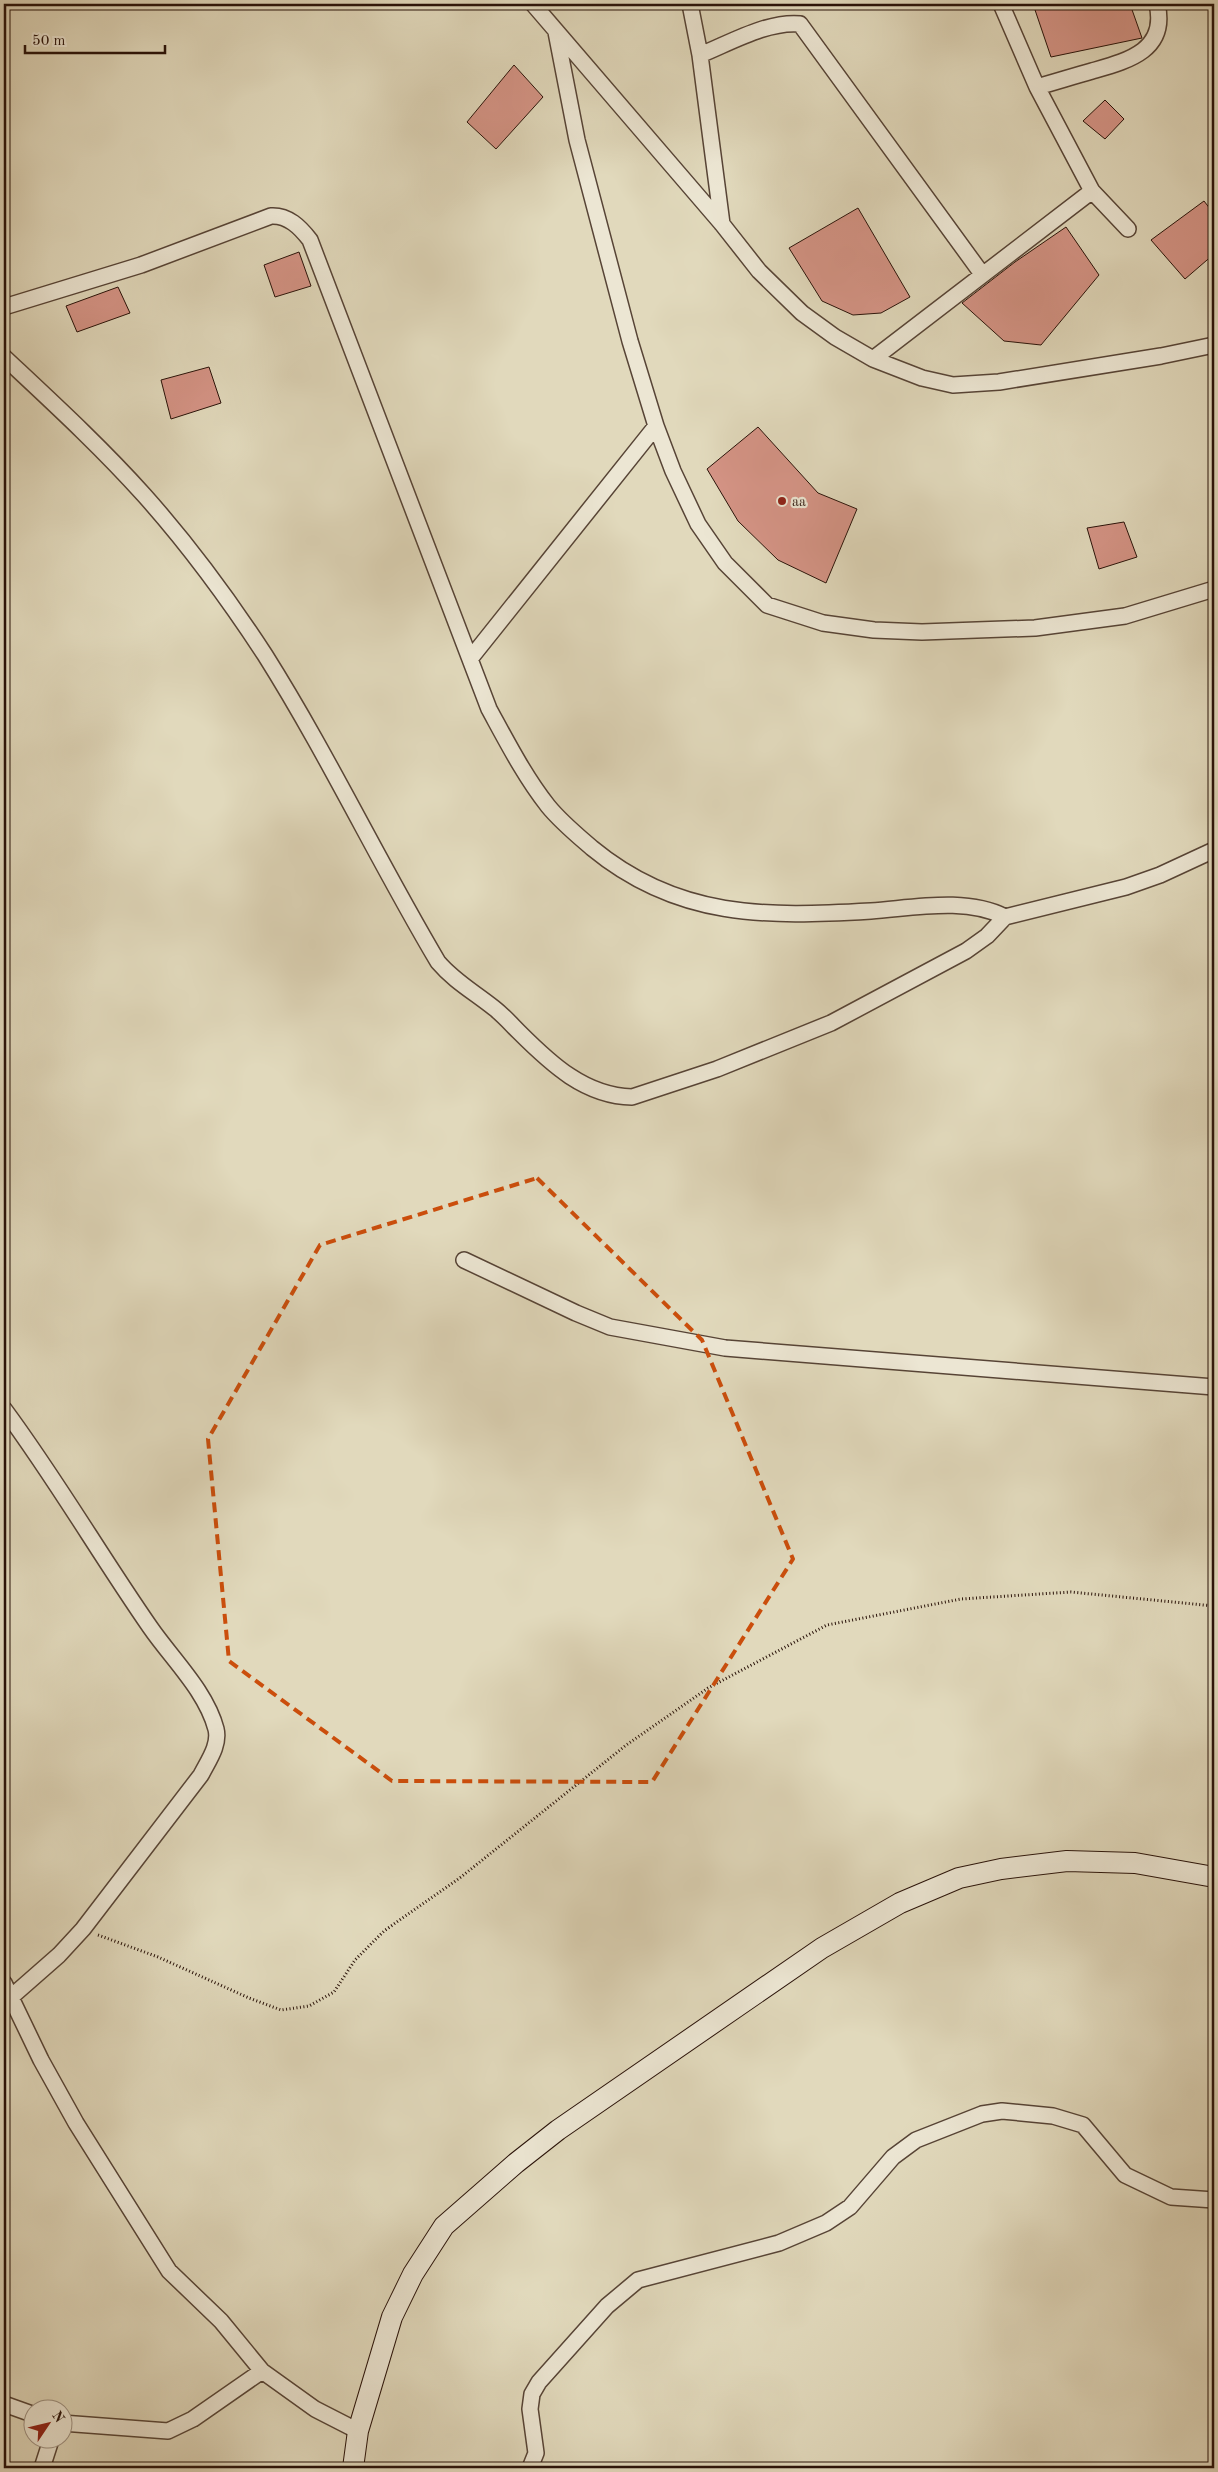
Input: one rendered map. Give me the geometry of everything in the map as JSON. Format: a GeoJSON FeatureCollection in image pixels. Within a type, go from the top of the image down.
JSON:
{"type":"FeatureCollection","features":[{"type":"Feature","properties":{"kind":"main road"},"geometry":{"type":"LineString","coordinates":[[354,2468],[358,2431],[392,2317],[413,2274],[444,2226],[516,2163],[558,2130],[822,1948],[900,1903],[959,1878],[1001,1869],[1067,1861],[1135,1863],[1214,1877]]}},
{"type":"Feature","properties":{"kind":"street"},"geometry":{"type":"LineString","coordinates":[[534,4],[722,224],[759,271],[802,313],[835,337],[873,359],[922,378],[953,385],[999,382],[1161,356],[1214,345]]}},
{"type":"Feature","properties":{"kind":"street"},"geometry":{"type":"LineString","coordinates":[[690,4],[700,54],[722,224]]}},
{"type":"Feature","properties":{"kind":"street"},"geometry":{"type":"LineString","coordinates":[[1001,4],[1037,87],[1092,191],[1128,229]]}},
{"type":"Feature","properties":{"kind":"street"},"geometry":{"type":"LineString","coordinates":[[1037,87],[1134,58],[1157,31],[1159,23],[1157,4]]}},
{"type":"Feature","properties":{"kind":"street"},"geometry":{"type":"LineString","coordinates":[[700,54],[770,28],[787,23],[800,24],[982,274]]}},
{"type":"Feature","properties":{"kind":"street"},"geometry":{"type":"LineString","coordinates":[[556,32],[577,140],[623,313],[656,426],[673,471],[698,524],[725,563],[767,605],[790,614],[823,622],[874,630],[922,632],[1035,628],[1125,616],[1214,589]]}},
{"type":"Feature","properties":{"kind":"street"},"geometry":{"type":"LineString","coordinates":[[873,359],[1092,191]]}},
{"type":"Feature","properties":{"kind":"street"},"geometry":{"type":"LineString","coordinates":[[4,307],[141,265],[271,216],[278,215],[293,222],[310,240],[489,710],[548,807],[567,826],[607,860],[639,880],[676,897],[718,909],[812,914],[957,906],[984,907],[1006,917]]}},
{"type":"Feature","properties":{"kind":"street"},"geometry":{"type":"LineString","coordinates":[[4,357],[48,397],[145,496],[208,575],[264,654],[316,740],[438,962],[451,977],[495,1008],[544,1057],[568,1076],[593,1089],[614,1096],[632,1097],[717,1069],[831,1024],[891,989],[966,951],[987,936],[1006,917],[1126,887],[1160,875],[1214,850]]}},
{"type":"Feature","properties":{"kind":"street"},"geometry":{"type":"LineString","coordinates":[[470,660],[656,426]]}},
{"type":"Feature","properties":{"kind":"street"},"geometry":{"type":"LineString","coordinates":[[464,1260],[568,1310],[610,1327],[725,1348],[1214,1387]]}},
{"type":"Feature","properties":{"kind":"street"},"geometry":{"type":"LineString","coordinates":[[4,1409],[150,1628],[192,1684],[210,1714],[217,1736],[212,1755],[201,1775],[83,1930],[59,1955],[10,1998]]}},
{"type":"Feature","properties":{"kind":"street"},"geometry":{"type":"LineString","coordinates":[[4,1983],[41,2060],[76,2123],[166,2267],[221,2321],[262,2371],[315,2409],[358,2431]]}},
{"type":"Feature","properties":{"kind":"street"},"geometry":{"type":"LineString","coordinates":[[530,2468],[536,2453],[530,2409],[532,2394],[539,2382],[607,2306],[626,2288],[638,2280],[779,2243],[826,2223],[850,2207],[892,2157],[916,2140],[982,2114],[1002,2111],[1054,2116],[1083,2125],[1125,2174],[1170,2197],[1214,2200]]}},
{"type":"Feature","properties":{"kind":"street"},"geometry":{"type":"LineString","coordinates":[[72,2424],[168,2431],[193,2419],[262,2371]]}},
{"type":"Feature","properties":{"kind":"street"},"geometry":{"type":"LineString","coordinates":[[4,2404],[22,2410]]}},
{"type":"Feature","properties":{"kind":"street"},"geometry":{"type":"LineString","coordinates":[[42,2468],[48,2450]]}},
{"type":"Feature","properties":{"kind":"path"},"geometry":{"type":"LineString","coordinates":[[83,1930],[158,1957],[249,1998],[281,2010],[309,2006],[334,1992],[355,1960],[384,1931],[461,1877],[640,1734],[708,1688],[827,1625],[961,1599],[1071,1592],[1214,1606]]}},
{"type":"Feature","properties":{"kind":"highlighted area"},"geometry":{"type":"Polygon","coordinates":[[[537,1178],[702,1340],[793,1559],[652,1782],[392,1781],[229,1661],[208,1439],[320,1245],[537,1178]]]}},
{"type":"Feature","properties":{"kind":"building"},"geometry":{"type":"Polygon","coordinates":[[[1033,4],[1130,4],[1142,38],[1051,57],[1033,4]]]}},
{"type":"Feature","properties":{"kind":"building"},"geometry":{"type":"Polygon","coordinates":[[[514,65],[543,97],[496,149],[467,122],[514,65]]]}},
{"type":"Feature","properties":{"kind":"building"},"geometry":{"type":"Polygon","coordinates":[[[1105,100],[1124,119],[1105,139],[1083,121],[1105,100]]]}},
{"type":"Feature","properties":{"kind":"building"},"geometry":{"type":"Polygon","coordinates":[[[1204,201],[1214,214],[1214,254],[1185,279],[1151,240],[1204,201]]]}},
{"type":"Feature","properties":{"kind":"building"},"geometry":{"type":"Polygon","coordinates":[[[858,208],[910,297],[881,313],[853,315],[822,301],[789,248],[858,208]]]}},
{"type":"Feature","properties":{"kind":"building"},"geometry":{"type":"Polygon","coordinates":[[[1066,227],[1099,275],[1041,345],[1004,341],[962,303],[1015,262],[1066,227]]]}},
{"type":"Feature","properties":{"kind":"building"},"geometry":{"type":"Polygon","coordinates":[[[299,252],[311,286],[275,297],[264,265],[299,252]]]}},
{"type":"Feature","properties":{"kind":"building"},"geometry":{"type":"Polygon","coordinates":[[[118,287],[130,313],[77,332],[66,306],[118,287]]]}},
{"type":"Feature","properties":{"kind":"building"},"geometry":{"type":"Polygon","coordinates":[[[209,367],[221,403],[171,419],[161,380],[209,367]]]}},
{"type":"Feature","properties":{"kind":"building","name":"aa"},"geometry":{"type":"Polygon","coordinates":[[[758,427],[818,493],[857,509],[826,583],[778,560],[738,521],[707,469],[758,427]]]}},
{"type":"Feature","properties":{"kind":"building"},"geometry":{"type":"Polygon","coordinates":[[[1124,522],[1137,557],[1099,569],[1087,528],[1124,522]]]}},
{"type":"Feature","properties":{"kind":"place","name":"aa"},"geometry":{"type":"Point","coordinates":[782,501]}}]}
